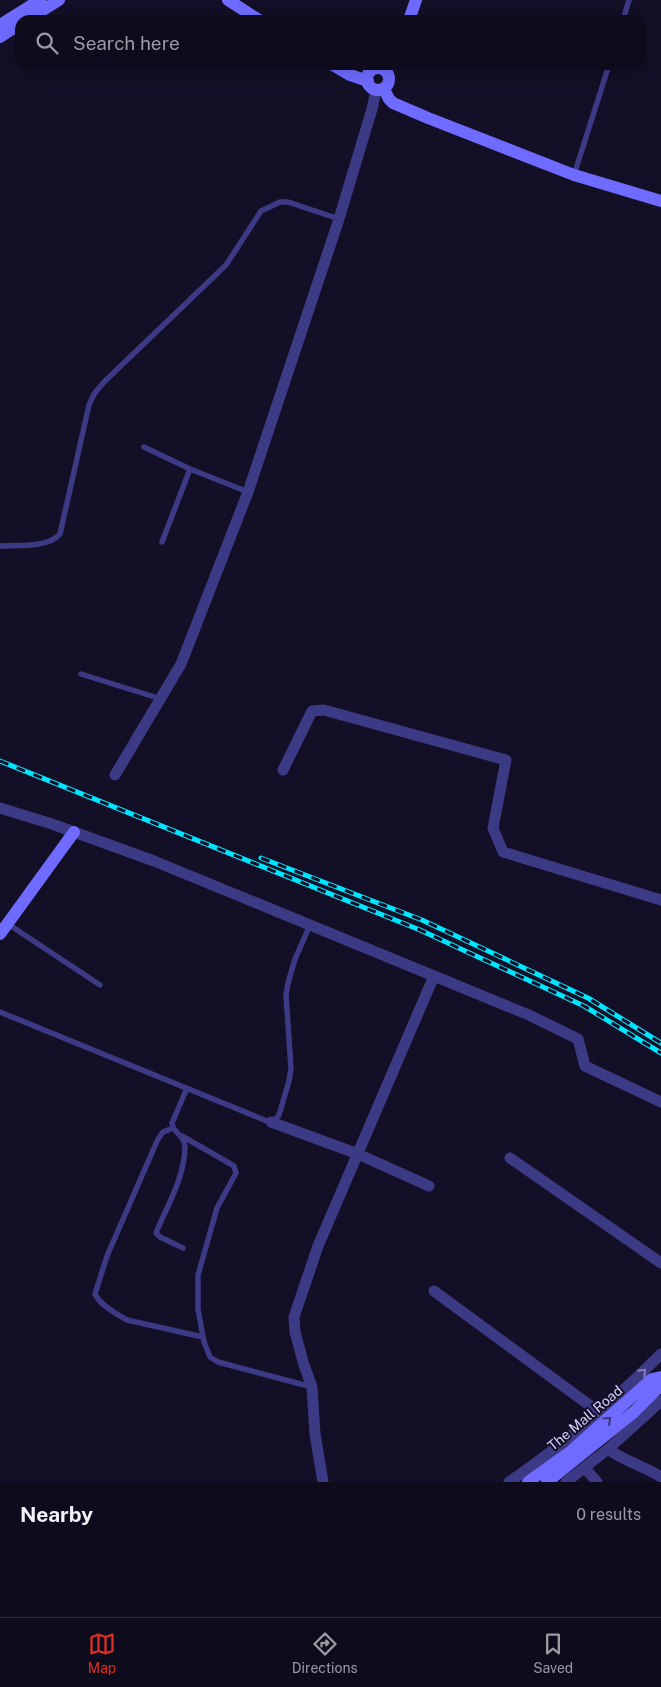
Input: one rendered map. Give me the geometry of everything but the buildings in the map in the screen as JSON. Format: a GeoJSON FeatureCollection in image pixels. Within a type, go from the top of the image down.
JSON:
{"type":"FeatureCollection","features":[{"type":"Feature","properties":{"kind":"street"},"geometry":{"type":"LineString","coordinates":[[19,15],[39,4],[59,0]]}},
{"type":"Feature","properties":{"kind":"street"},"geometry":{"type":"LineString","coordinates":[[228,0],[251,15]]}},
{"type":"Feature","properties":{"kind":"street"},"geometry":{"type":"LineString","coordinates":[[411,15],[416,0]]}},
{"type":"Feature","properties":{"kind":"street"},"geometry":{"type":"LineString","coordinates":[[30,15],[39,4]]}},
{"type":"Feature","properties":{"kind":"street"},"geometry":{"type":"LineString","coordinates":[[0,25],[15,17]]}},
{"type":"Feature","properties":{"kind":"street"},"geometry":{"type":"LineString","coordinates":[[0,37],[15,27]]}},
{"type":"Feature","properties":{"kind":"street"},"geometry":{"type":"LineString","coordinates":[[342,70],[376,86],[404,108],[574,175],[661,201]]}},
{"type":"Feature","properties":{"kind":"street"},"geometry":{"type":"LineString","coordinates":[[115,775],[181,664],[248,492],[339,219],[372,109],[376,86],[370,72],[378,70]]}},
{"type":"Feature","properties":{"kind":"street"},"geometry":{"type":"LineString","coordinates":[[376,86],[389,82],[386,70]]}},
{"type":"Feature","properties":{"kind":"street"},"geometry":{"type":"LineString","coordinates":[[283,770],[312,711],[324,710],[506,760],[493,828],[503,852],[661,900]]}},
{"type":"Feature","properties":{"kind":"street"},"geometry":{"type":"LineString","coordinates":[[0,808],[154,861],[529,1015],[578,1039],[585,1066],[661,1102]]}},
{"type":"Feature","properties":{"kind":"street"},"geometry":{"type":"LineString","coordinates":[[4,929],[74,832]]}},
{"type":"Feature","properties":{"kind":"street"},"geometry":{"type":"LineString","coordinates":[[323,1482],[315,1434],[312,1387],[294,1332],[294,1317],[318,1246],[434,976]]}},
{"type":"Feature","properties":{"kind":"street"},"geometry":{"type":"LineString","coordinates":[[271,1122],[358,1154],[430,1186]]}},
{"type":"Feature","properties":{"kind":"street"},"geometry":{"type":"LineString","coordinates":[[510,1158],[661,1263]]}},
{"type":"Feature","properties":{"kind":"street"},"geometry":{"type":"LineString","coordinates":[[434,1291],[600,1412]]}},
{"type":"Feature","properties":{"kind":"street"},"geometry":{"type":"LineString","coordinates":[[509,1482],[530,1468],[600,1412],[661,1354]]}},
{"type":"Feature","properties":{"kind":"street","name":"The Mall Road"},"geometry":{"type":"LineString","coordinates":[[528,1482],[571,1451],[652,1379],[661,1377]]}},
{"type":"Feature","properties":{"kind":"street","name":"The Mall Road"},"geometry":{"type":"LineString","coordinates":[[547,1482],[634,1412],[661,1383]]}},
{"type":"Feature","properties":{"kind":"street"},"geometry":{"type":"LineString","coordinates":[[566,1482],[608,1449],[661,1401]]}},
{"type":"Feature","properties":{"kind":"street"},"geometry":{"type":"LineString","coordinates":[[608,1449],[621,1458],[661,1477]]}},
{"type":"Feature","properties":{"kind":"street"},"geometry":{"type":"LineString","coordinates":[[585,1468],[596,1482]]}},
{"type":"Feature","properties":{"kind":"lane"},"geometry":{"type":"LineString","coordinates":[[624,15],[629,0]]}},
{"type":"Feature","properties":{"kind":"lane"},"geometry":{"type":"LineString","coordinates":[[574,175],[607,70]]}},
{"type":"Feature","properties":{"kind":"lane"},"geometry":{"type":"LineString","coordinates":[[0,546],[48,543],[60,534],[87,413],[94,394],[104,382],[226,265],[262,211],[280,202],[288,202],[339,219]]}},
{"type":"Feature","properties":{"kind":"lane"},"geometry":{"type":"LineString","coordinates":[[144,447],[190,469],[248,492]]}},
{"type":"Feature","properties":{"kind":"lane"},"geometry":{"type":"LineString","coordinates":[[162,542],[190,469]]}},
{"type":"Feature","properties":{"kind":"lane"},"geometry":{"type":"LineString","coordinates":[[81,674],[161,699]]}},
{"type":"Feature","properties":{"kind":"lane"},"geometry":{"type":"LineString","coordinates":[[0,1012],[271,1122],[280,1115],[291,1068],[286,995],[288,983],[295,959],[310,925]]}},
{"type":"Feature","properties":{"kind":"lane"},"geometry":{"type":"LineString","coordinates":[[4,929],[100,985]]}},
{"type":"Feature","properties":{"kind":"lane"},"geometry":{"type":"LineString","coordinates":[[187,1088],[173,1121],[173,1128],[182,1136],[234,1166],[236,1173],[217,1208],[198,1275],[198,1308],[207,1352],[213,1360],[312,1387]]}},
{"type":"Feature","properties":{"kind":"lane"},"geometry":{"type":"LineString","coordinates":[[173,1128],[163,1132],[158,1139],[107,1256],[95,1294],[97,1299],[127,1320],[203,1337]]}},
{"type":"Feature","properties":{"kind":"lane"},"geometry":{"type":"LineString","coordinates":[[182,1136],[185,1147],[176,1189],[156,1233],[158,1236],[183,1248]]}},
{"type":"Feature","properties":{"kind":"railway"},"geometry":{"type":"LineString","coordinates":[[0,761],[420,930],[584,1006],[661,1053]]}},
{"type":"Feature","properties":{"kind":"railway"},"geometry":{"type":"LineString","coordinates":[[261,858],[422,920],[588,998],[661,1043]]}}]}
